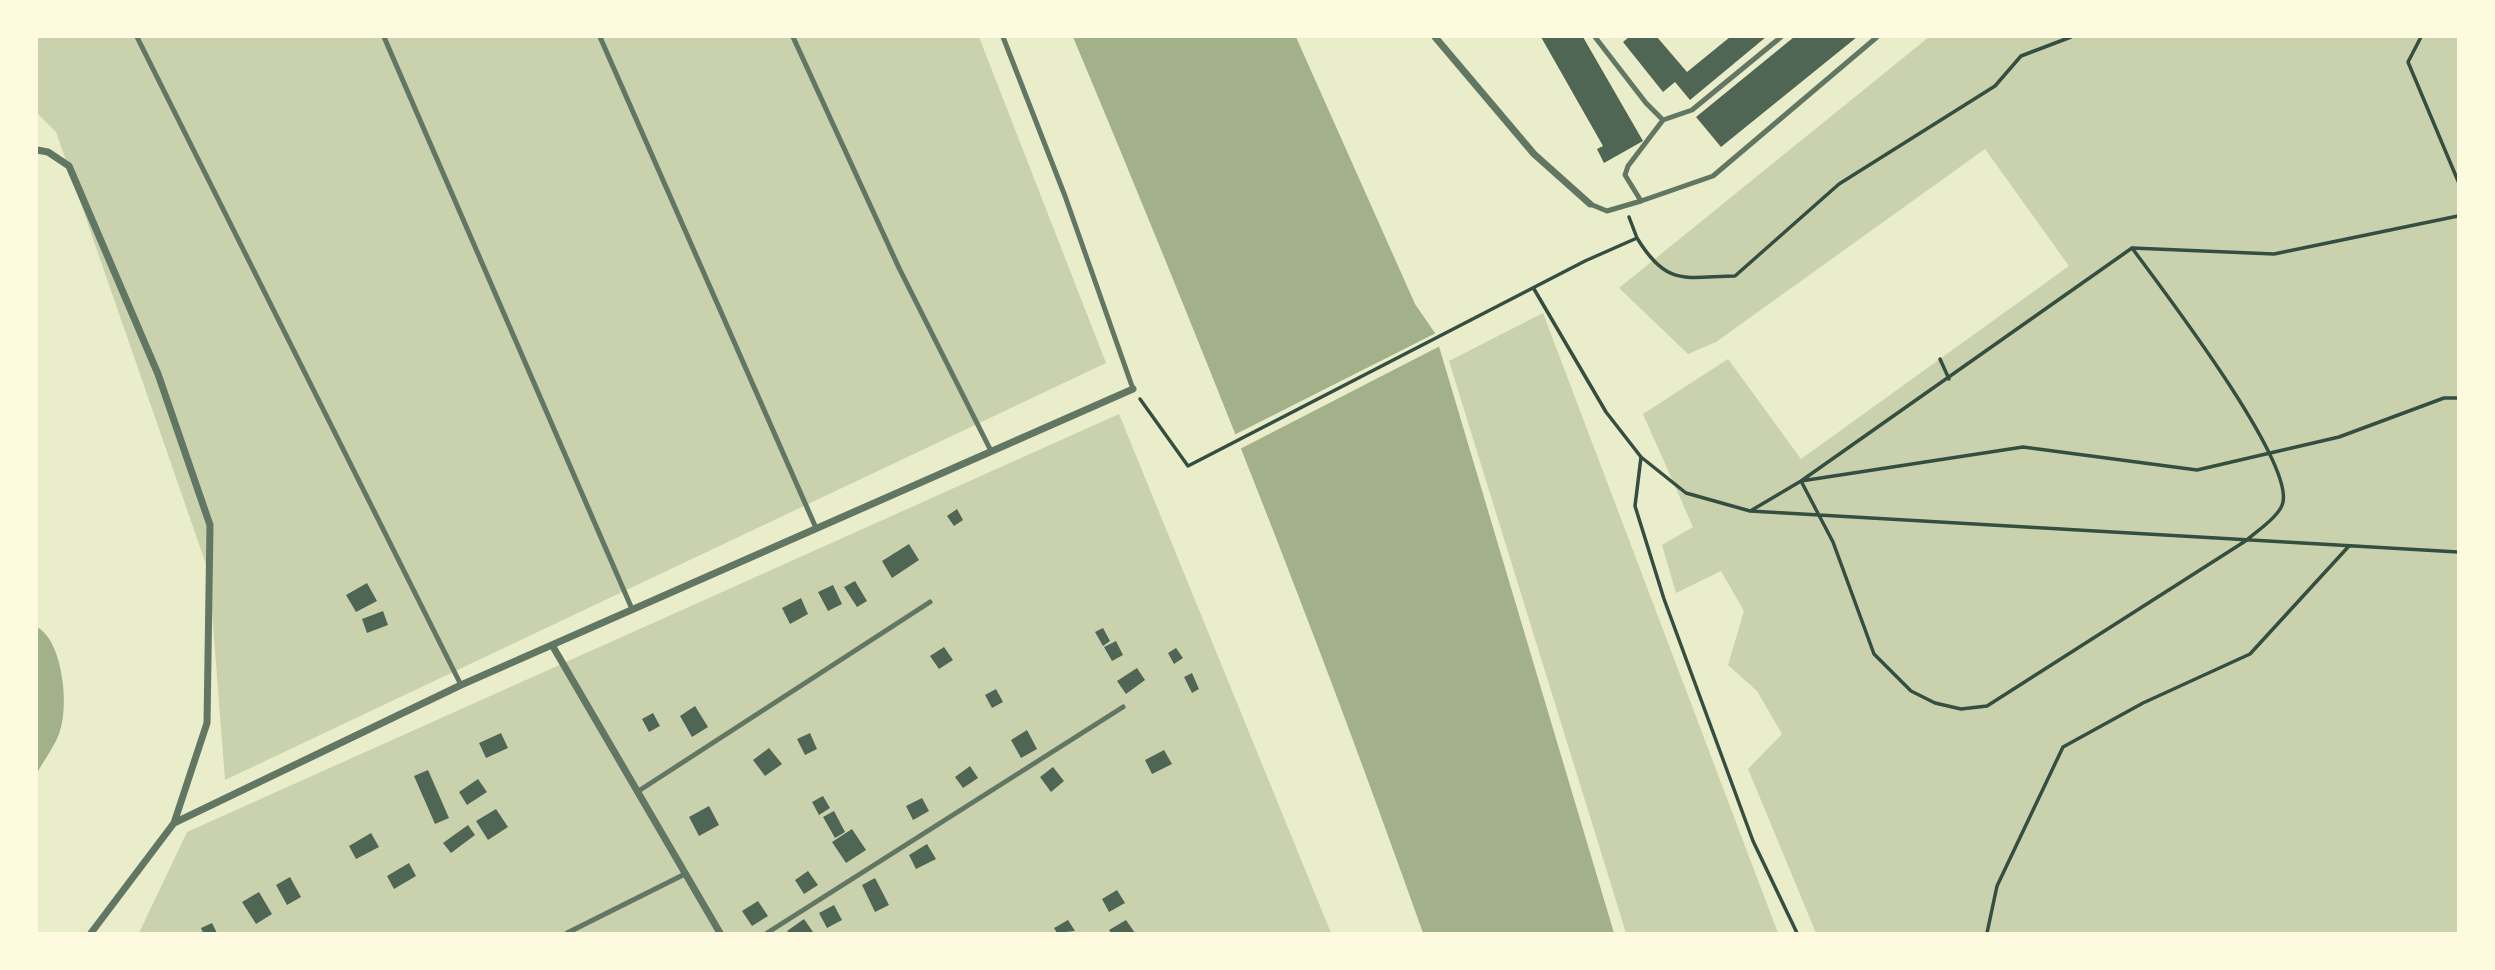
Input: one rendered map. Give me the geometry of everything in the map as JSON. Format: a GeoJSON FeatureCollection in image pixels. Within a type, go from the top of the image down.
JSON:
{"type":"FeatureCollection","features":[{"type":"Feature","properties":{"kind":"street"},"geometry":{"type":"LineString","coordinates":[[1435,37],[1534,154],[1590,204]]}},
{"type":"Feature","properties":{"kind":"street"},"geometry":{"type":"LineString","coordinates":[[37,150],[48,152],[69,166],[158,374],[210,525],[206,723],[174,823],[91,933]]}},
{"type":"Feature","properties":{"kind":"street"},"geometry":{"type":"LineString","coordinates":[[174,823],[461,685],[1133,389]]}},
{"type":"Feature","properties":{"kind":"street"},"geometry":{"type":"LineString","coordinates":[[552,645],[720,933]]}},
{"type":"Feature","properties":{"kind":"lane"},"geometry":{"type":"LineString","coordinates":[[137,37],[461,685]]}},
{"type":"Feature","properties":{"kind":"lane"},"geometry":{"type":"LineString","coordinates":[[384,37],[632,609]]}},
{"type":"Feature","properties":{"kind":"lane"},"geometry":{"type":"LineString","coordinates":[[600,37],[816,528]]}},
{"type":"Feature","properties":{"kind":"lane"},"geometry":{"type":"LineString","coordinates":[[793,37],[899,268],[991,451]]}},
{"type":"Feature","properties":{"kind":"lane"},"geometry":{"type":"LineString","coordinates":[[1003,37],[1065,196],[1133,389]]}},
{"type":"Feature","properties":{"kind":"lane"},"geometry":{"type":"LineString","coordinates":[[1595,37],[1646,103],[1663,120]]}},
{"type":"Feature","properties":{"kind":"lane"},"geometry":{"type":"LineString","coordinates":[[1641,201],[1625,175],[1628,166],[1663,120],[1692,110],[1781,37]]}},
{"type":"Feature","properties":{"kind":"lane"},"geometry":{"type":"LineString","coordinates":[[1590,204],[1607,211],[1713,176],[1877,37]]}},
{"type":"Feature","properties":{"kind":"lane"},"geometry":{"type":"LineString","coordinates":[[637,792],[930,602]]}},
{"type":"Feature","properties":{"kind":"lane"},"geometry":{"type":"LineString","coordinates":[[767,933],[1123,707]]}},
{"type":"Feature","properties":{"kind":"lane"},"geometry":{"type":"LineString","coordinates":[[567,933],[685,874]]}},
{"type":"Feature","properties":{"kind":"path"},"geometry":{"type":"LineString","coordinates":[[1625,206],[1637,238],[1648,257],[1673,277],[1735,276],[1839,184],[1995,86],[2021,56],[2071,37]]}},
{"type":"Feature","properties":{"kind":"path"},"geometry":{"type":"LineString","coordinates":[[2421,37],[2408,62],[2458,181]]}},
{"type":"Feature","properties":{"kind":"path"},"geometry":{"type":"LineString","coordinates":[[1750,511],[1801,481],[1949,380],[2132,248],[2274,254],[2458,216]]}},
{"type":"Feature","properties":{"kind":"path"},"geometry":{"type":"LineString","coordinates":[[1133,389],[1188,466],[1637,238]]}},
{"type":"Feature","properties":{"kind":"path"},"geometry":{"type":"LineString","coordinates":[[1801,481],[1833,542],[1874,654],[1911,691],[1935,703],[1961,709],[1987,706],[2247,540],[2283,506],[2284,494],[2267,453],[2226,376],[2132,248]]}},
{"type":"Feature","properties":{"kind":"path"},"geometry":{"type":"LineString","coordinates":[[1534,289],[1606,412],[1641,457],[1686,494],[1750,511],[2458,552]]}},
{"type":"Feature","properties":{"kind":"path"},"geometry":{"type":"LineString","coordinates":[[1940,359],[1949,380]]}},
{"type":"Feature","properties":{"kind":"path"},"geometry":{"type":"LineString","coordinates":[[1801,481],[2023,447],[2197,470],[2339,437],[2444,398],[2458,398]]}},
{"type":"Feature","properties":{"kind":"path"},"geometry":{"type":"LineString","coordinates":[[1641,457],[1635,506],[1664,599],[1753,841],[1797,933]]}},
{"type":"Feature","properties":{"kind":"path"},"geometry":{"type":"LineString","coordinates":[[1987,933],[1997,886],[2063,747],[2143,703],[2250,654],[2350,546]]}},
{"type":"Feature","properties":{"kind":"shaded area"},"geometry":{"type":"Polygon","coordinates":[[[37,37],[979,37],[1106,363],[225,780],[209,573],[56,132],[37,113],[37,37]]]}},
{"type":"Feature","properties":{"kind":"shaded area"},"geometry":{"type":"Polygon","coordinates":[[[1073,37],[1296,37],[1415,304],[1435,333],[1614,933],[1423,933],[1341,707],[1254,482],[1073,37]]]}},
{"type":"Feature","properties":{"kind":"shaded area"},"geometry":{"type":"Polygon","coordinates":[[[1929,37],[2458,37],[2458,933],[1816,933],[1748,769],[1782,734],[1757,691],[1728,665],[1744,611],[1721,571],[1676,593],[1662,545],[1693,527],[1643,414],[1728,359],[1801,459],[2069,266],[1985,149],[1716,342],[1688,354],[1619,288],[1929,37]]]}},
{"type":"Feature","properties":{"kind":"shaded area"},"geometry":{"type":"Polygon","coordinates":[[[1543,313],[1778,933],[1626,933],[1449,361],[1543,313]]]}},
{"type":"Feature","properties":{"kind":"shaded area"},"geometry":{"type":"Polygon","coordinates":[[[1119,414],[1331,933],[139,933],[187,832],[1119,414]]]}},
{"type":"Feature","properties":{"kind":"shaded area"},"geometry":{"type":"Polygon","coordinates":[[[37,627],[53,646],[58,660],[64,708],[59,734],[37,773],[37,627]]]}},
{"type":"Feature","properties":{"kind":"pier"},"geometry":{"type":"Polygon","coordinates":[[[1438,332],[1442,345],[1238,450],[1232,436],[1438,332]]]}},
{"type":"Feature","properties":{"kind":"building"},"geometry":{"type":"Polygon","coordinates":[[[1541,37],[1583,37],[1643,141],[1604,163],[1597,149],[1603,146],[1541,37]]]}},
{"type":"Feature","properties":{"kind":"building"},"geometry":{"type":"Polygon","coordinates":[[[1629,37],[1657,37],[1687,72],[1730,37],[1766,37],[1690,100],[1675,82],[1663,92],[1623,42],[1629,37]]]}},
{"type":"Feature","properties":{"kind":"building"},"geometry":{"type":"Polygon","coordinates":[[[1794,37],[1857,37],[1721,147],[1696,117],[1794,37]]]}},
{"type":"Feature","properties":{"kind":"building"},"geometry":{"type":"Polygon","coordinates":[[[957,509],[963,520],[954,526],[947,516],[957,509]]]}},
{"type":"Feature","properties":{"kind":"building"},"geometry":{"type":"Polygon","coordinates":[[[909,544],[919,560],[892,578],[882,561],[909,544]]]}},
{"type":"Feature","properties":{"kind":"building"},"geometry":{"type":"Polygon","coordinates":[[[855,581],[867,601],[857,607],[844,587],[855,581]]]}},
{"type":"Feature","properties":{"kind":"building"},"geometry":{"type":"Polygon","coordinates":[[[367,583],[377,601],[356,612],[346,595],[367,583]]]}},
{"type":"Feature","properties":{"kind":"building"},"geometry":{"type":"Polygon","coordinates":[[[833,585],[842,604],[828,611],[818,592],[833,585]]]}},
{"type":"Feature","properties":{"kind":"building"},"geometry":{"type":"Polygon","coordinates":[[[801,598],[808,614],[790,624],[782,608],[801,598]]]}},
{"type":"Feature","properties":{"kind":"building"},"geometry":{"type":"Polygon","coordinates":[[[383,611],[388,625],[367,633],[362,619],[383,611]]]}},
{"type":"Feature","properties":{"kind":"building"},"geometry":{"type":"Polygon","coordinates":[[[1103,628],[1110,641],[1103,646],[1095,632],[1103,628]]]}},
{"type":"Feature","properties":{"kind":"building"},"geometry":{"type":"Polygon","coordinates":[[[1116,641],[1123,655],[1112,661],[1104,647],[1116,641]]]}},
{"type":"Feature","properties":{"kind":"building"},"geometry":{"type":"Polygon","coordinates":[[[944,647],[953,660],[939,669],[930,656],[944,647]]]}},
{"type":"Feature","properties":{"kind":"building"},"geometry":{"type":"Polygon","coordinates":[[[1176,648],[1183,658],[1174,664],[1168,653],[1176,648]]]}},
{"type":"Feature","properties":{"kind":"building"},"geometry":{"type":"Polygon","coordinates":[[[1137,668],[1145,680],[1126,694],[1117,681],[1137,668]]]}},
{"type":"Feature","properties":{"kind":"building"},"geometry":{"type":"Polygon","coordinates":[[[1192,673],[1199,689],[1192,693],[1184,677],[1192,673]]]}},
{"type":"Feature","properties":{"kind":"building"},"geometry":{"type":"Polygon","coordinates":[[[996,689],[1003,702],[992,708],[985,695],[996,689]]]}},
{"type":"Feature","properties":{"kind":"building"},"geometry":{"type":"Polygon","coordinates":[[[695,706],[708,727],[692,737],[680,716],[695,706]]]}},
{"type":"Feature","properties":{"kind":"building"},"geometry":{"type":"Polygon","coordinates":[[[653,713],[660,726],[649,732],[642,719],[653,713]]]}},
{"type":"Feature","properties":{"kind":"building"},"geometry":{"type":"Polygon","coordinates":[[[1027,730],[1037,749],[1021,758],[1011,740],[1027,730]]]}},
{"type":"Feature","properties":{"kind":"building"},"geometry":{"type":"Polygon","coordinates":[[[501,733],[508,748],[486,758],[479,743],[501,733]]]}},
{"type":"Feature","properties":{"kind":"building"},"geometry":{"type":"Polygon","coordinates":[[[810,733],[817,749],[805,755],[797,739],[810,733]]]}},
{"type":"Feature","properties":{"kind":"building"},"geometry":{"type":"Polygon","coordinates":[[[769,748],[782,764],[765,776],[753,760],[769,748]]]}},
{"type":"Feature","properties":{"kind":"building"},"geometry":{"type":"Polygon","coordinates":[[[1164,750],[1172,764],[1152,774],[1145,760],[1164,750]]]}},
{"type":"Feature","properties":{"kind":"building"},"geometry":{"type":"Polygon","coordinates":[[[970,766],[978,778],[963,788],[955,777],[970,766]]]}},
{"type":"Feature","properties":{"kind":"building"},"geometry":{"type":"Polygon","coordinates":[[[1053,767],[1064,781],[1051,792],[1040,777],[1053,767]]]}},
{"type":"Feature","properties":{"kind":"building"},"geometry":{"type":"Polygon","coordinates":[[[428,770],[449,818],[435,824],[414,776],[428,770]]]}},
{"type":"Feature","properties":{"kind":"building"},"geometry":{"type":"Polygon","coordinates":[[[478,779],[487,792],[467,805],[459,792],[478,779]]]}},
{"type":"Feature","properties":{"kind":"building"},"geometry":{"type":"Polygon","coordinates":[[[823,796],[830,808],[819,815],[812,802],[823,796]]]}},
{"type":"Feature","properties":{"kind":"building"},"geometry":{"type":"Polygon","coordinates":[[[922,798],[929,811],[913,820],[906,806],[922,798]]]}},
{"type":"Feature","properties":{"kind":"building"},"geometry":{"type":"Polygon","coordinates":[[[709,806],[719,825],[699,836],[689,817],[709,806]]]}},
{"type":"Feature","properties":{"kind":"building"},"geometry":{"type":"Polygon","coordinates":[[[496,809],[508,827],[488,840],[476,821],[496,809]]]}},
{"type":"Feature","properties":{"kind":"building"},"geometry":{"type":"Polygon","coordinates":[[[834,811],[845,832],[835,838],[823,817],[834,811]]]}},
{"type":"Feature","properties":{"kind":"building"},"geometry":{"type":"Polygon","coordinates":[[[468,825],[475,835],[451,853],[443,843],[468,825]]]}},
{"type":"Feature","properties":{"kind":"building"},"geometry":{"type":"Polygon","coordinates":[[[852,829],[866,850],[846,863],[832,842],[852,829]]]}},
{"type":"Feature","properties":{"kind":"building"},"geometry":{"type":"Polygon","coordinates":[[[371,833],[379,847],[356,859],[349,846],[371,833]]]}},
{"type":"Feature","properties":{"kind":"building"},"geometry":{"type":"Polygon","coordinates":[[[927,844],[936,859],[916,869],[909,855],[927,844]]]}},
{"type":"Feature","properties":{"kind":"building"},"geometry":{"type":"Polygon","coordinates":[[[409,863],[416,876],[394,889],[387,876],[409,863]]]}},
{"type":"Feature","properties":{"kind":"building"},"geometry":{"type":"Polygon","coordinates":[[[808,871],[818,885],[804,894],[795,880],[808,871]]]}},
{"type":"Feature","properties":{"kind":"building"},"geometry":{"type":"Polygon","coordinates":[[[290,877],[301,897],[287,905],[276,885],[290,877]]]}},
{"type":"Feature","properties":{"kind":"building"},"geometry":{"type":"Polygon","coordinates":[[[875,878],[889,905],[875,912],[862,885],[875,878]]]}},
{"type":"Feature","properties":{"kind":"building"},"geometry":{"type":"Polygon","coordinates":[[[1117,890],[1125,903],[1109,912],[1102,899],[1117,890]]]}},
{"type":"Feature","properties":{"kind":"building"},"geometry":{"type":"Polygon","coordinates":[[[259,892],[272,914],[256,924],[242,902],[259,892]]]}},
{"type":"Feature","properties":{"kind":"building"},"geometry":{"type":"Polygon","coordinates":[[[758,901],[768,916],[752,926],[742,911],[758,901]]]}},
{"type":"Feature","properties":{"kind":"building"},"geometry":{"type":"Polygon","coordinates":[[[834,905],[842,920],[827,928],[819,913],[834,905]]]}},
{"type":"Feature","properties":{"kind":"building"},"geometry":{"type":"Polygon","coordinates":[[[804,919],[813,932],[787,931],[804,919]]]}},
{"type":"Feature","properties":{"kind":"building"},"geometry":{"type":"Polygon","coordinates":[[[1068,920],[1075,931],[1057,933],[1054,928],[1068,920]]]}},
{"type":"Feature","properties":{"kind":"building"},"geometry":{"type":"Polygon","coordinates":[[[1126,920],[1135,933],[1111,933],[1109,930],[1126,920]]]}},
{"type":"Feature","properties":{"kind":"building"},"geometry":{"type":"Polygon","coordinates":[[[212,923],[217,933],[203,933],[201,928],[212,923]]]}}]}
